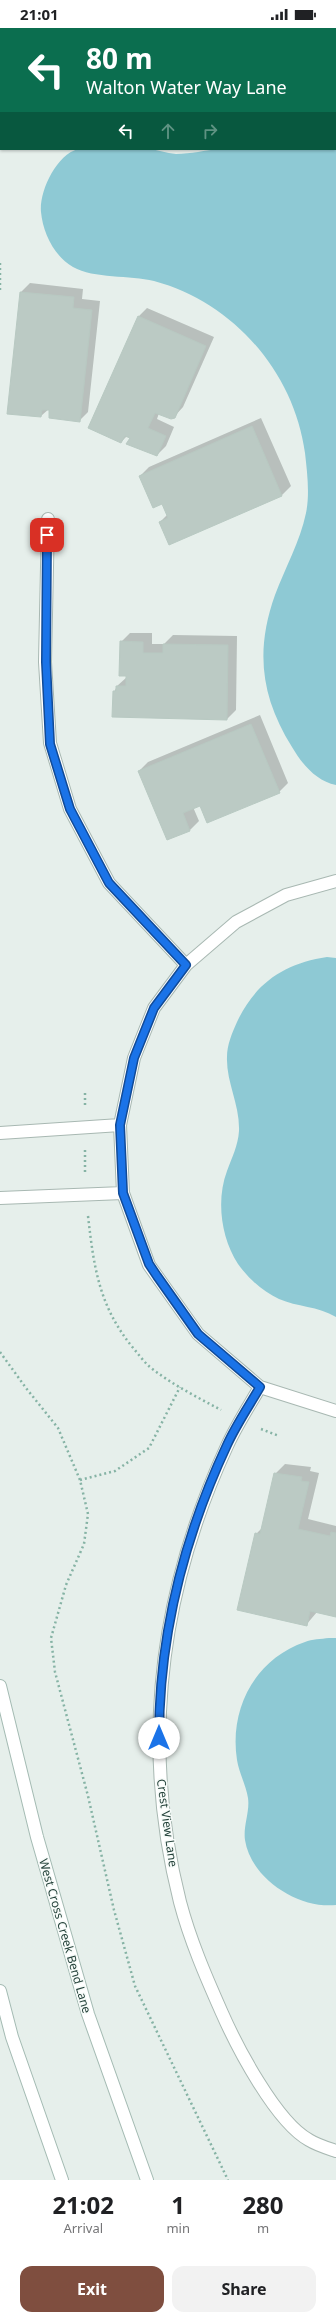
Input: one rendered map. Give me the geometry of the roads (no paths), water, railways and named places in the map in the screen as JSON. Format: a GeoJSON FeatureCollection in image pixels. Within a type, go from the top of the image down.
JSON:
{"type":"FeatureCollection","features":[{"type":"Feature","properties":{"kind":"street"},"geometry":{"type":"LineString","coordinates":[[48,519],[46,662],[50,744],[70,809],[109,883],[186,965]]}},
{"type":"Feature","properties":{"kind":"street"},"geometry":{"type":"LineString","coordinates":[[336,881],[286,895],[236,922],[186,965],[154,1008],[139,1043],[134,1058],[120,1125],[123,1193],[149,1264],[198,1334],[260,1387],[336,1410]]}},
{"type":"Feature","properties":{"kind":"street"},"geometry":{"type":"LineString","coordinates":[[0,1133],[120,1125]]}},
{"type":"Feature","properties":{"kind":"street"},"geometry":{"type":"LineString","coordinates":[[0,1198],[123,1193]]}},
{"type":"Feature","properties":{"kind":"street","name":"Crest View Lane"},"geometry":{"type":"LineString","coordinates":[[260,1387],[227,1444],[200,1512],[180,1572],[165,1644],[159,1696],[159,1766],[167,1838],[180,1903],[204,1972],[232,2036],[278,2112],[307,2139],[336,2151]]}},
{"type":"Feature","properties":{"kind":"street","name":"West Cross Creek Bend Lane"},"geometry":{"type":"LineString","coordinates":[[0,1686],[37,1836],[88,2014],[147,2180]]}},
{"type":"Feature","properties":{"kind":"street"},"geometry":{"type":"LineString","coordinates":[[0,1991],[12,2037],[62,2180]]}},
{"type":"Feature","properties":{"kind":"water"},"geometry":{"type":"Polygon","coordinates":[[[76,150],[156,150],[176,154],[214,150],[336,150],[336,785],[316,776],[310,771],[296,753],[273,710],[264,673],[263,655],[269,616],[275,595],[300,534],[306,513],[308,498],[305,453],[299,423],[288,395],[273,369],[255,344],[234,323],[209,305],[183,291],[154,281],[102,275],[82,271],[73,267],[60,257],[55,250],[47,236],[42,220],[41,204],[50,175],[63,159],[76,150]]]}},
{"type":"Feature","properties":{"kind":"water"},"geometry":{"type":"Polygon","coordinates":[[[327,957],[336,958],[336,1317],[329,1313],[279,1299],[267,1293],[251,1279],[238,1264],[232,1254],[224,1231],[221,1206],[224,1182],[236,1147],[239,1131],[239,1121],[227,1066],[228,1048],[233,1030],[244,1008],[253,996],[273,977],[298,964],[327,957]]]}},
{"type":"Feature","properties":{"kind":"water"},"geometry":{"type":"Polygon","coordinates":[[[336,1638],[336,1905],[322,1905],[307,1902],[279,1889],[267,1879],[249,1854],[245,1840],[248,1798],[238,1765],[236,1741],[237,1722],[242,1705],[249,1688],[259,1673],[272,1660],[287,1650],[308,1641],[336,1638]]]}}]}
